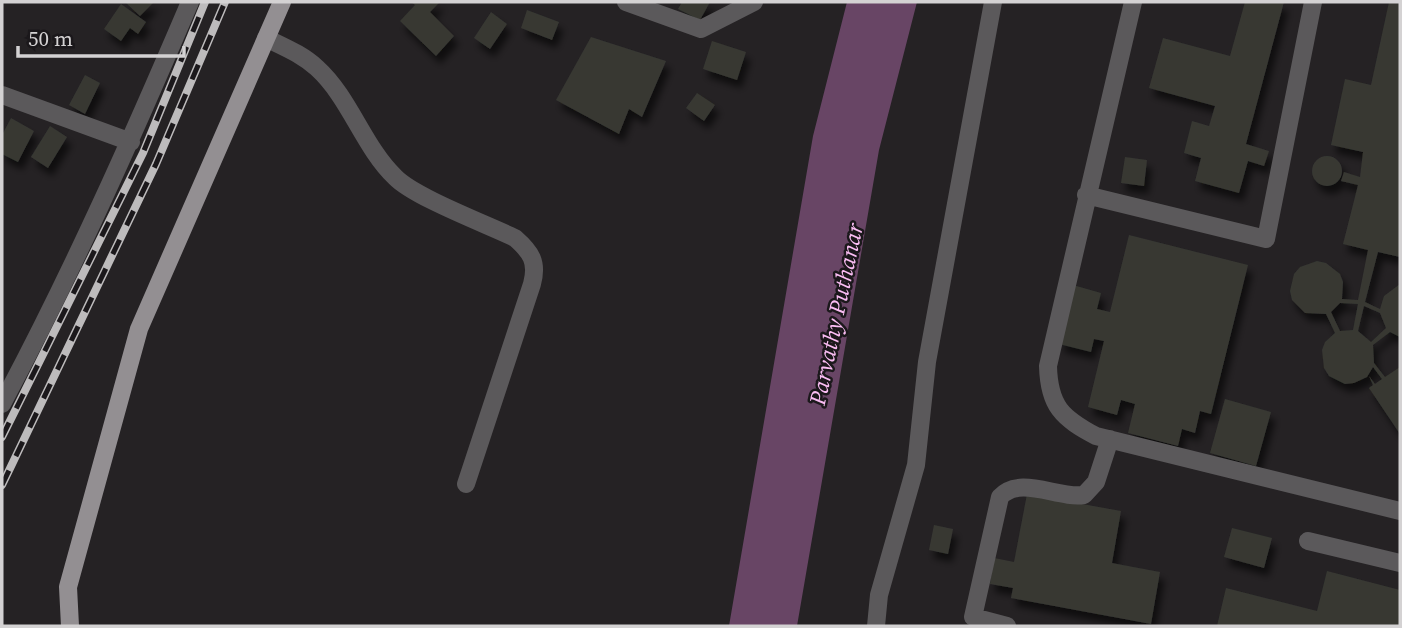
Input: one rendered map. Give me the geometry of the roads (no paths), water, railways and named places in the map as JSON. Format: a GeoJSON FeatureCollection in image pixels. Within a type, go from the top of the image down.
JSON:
{"type":"FeatureCollection","features":[{"type":"Feature","properties":{"kind":"main road"},"geometry":{"type":"LineString","coordinates":[[70,626],[68,587],[139,329],[282,2]]}},
{"type":"Feature","properties":{"kind":"street"},"geometry":{"type":"LineString","coordinates":[[2,404],[47,320],[131,142],[190,2]]}},
{"type":"Feature","properties":{"kind":"street"},"geometry":{"type":"LineString","coordinates":[[626,2],[701,29],[754,2]]}},
{"type":"Feature","properties":{"kind":"street"},"geometry":{"type":"LineString","coordinates":[[876,626],[879,595],[916,465],[927,362],[993,2]]}},
{"type":"Feature","properties":{"kind":"street"},"geometry":{"type":"LineString","coordinates":[[1133,2],[1048,366],[1049,388],[1058,409],[1074,424],[1110,439],[1400,511]]}},
{"type":"Feature","properties":{"kind":"street"},"geometry":{"type":"LineString","coordinates":[[1086,195],[1266,239],[1313,2]]}},
{"type":"Feature","properties":{"kind":"street"},"geometry":{"type":"LineString","coordinates":[[266,38],[300,55],[317,68],[383,164],[403,185],[515,238],[530,251],[535,261],[532,284],[466,484]]}},
{"type":"Feature","properties":{"kind":"street"},"geometry":{"type":"LineString","coordinates":[[2,95],[131,142]]}},
{"type":"Feature","properties":{"kind":"street"},"geometry":{"type":"LineString","coordinates":[[1007,626],[974,617],[1000,497],[1005,491],[1020,487],[1084,495],[1096,482],[1110,439]]}},
{"type":"Feature","properties":{"kind":"street"},"geometry":{"type":"LineString","coordinates":[[1308,541],[1400,563]]}},
{"type":"Feature","properties":{"kind":"water","name":"Parvathy Puthanar"},"geometry":{"type":"Polygon","coordinates":[[[847,2],[917,2],[879,150],[797,626],[729,626],[813,136],[847,2]]]}},
{"type":"Feature","properties":{"kind":"railway"},"geometry":{"type":"LineString","coordinates":[[2,437],[143,153],[205,2]]}},
{"type":"Feature","properties":{"kind":"railway"},"geometry":{"type":"LineString","coordinates":[[2,485],[156,164],[225,2]]}}]}
